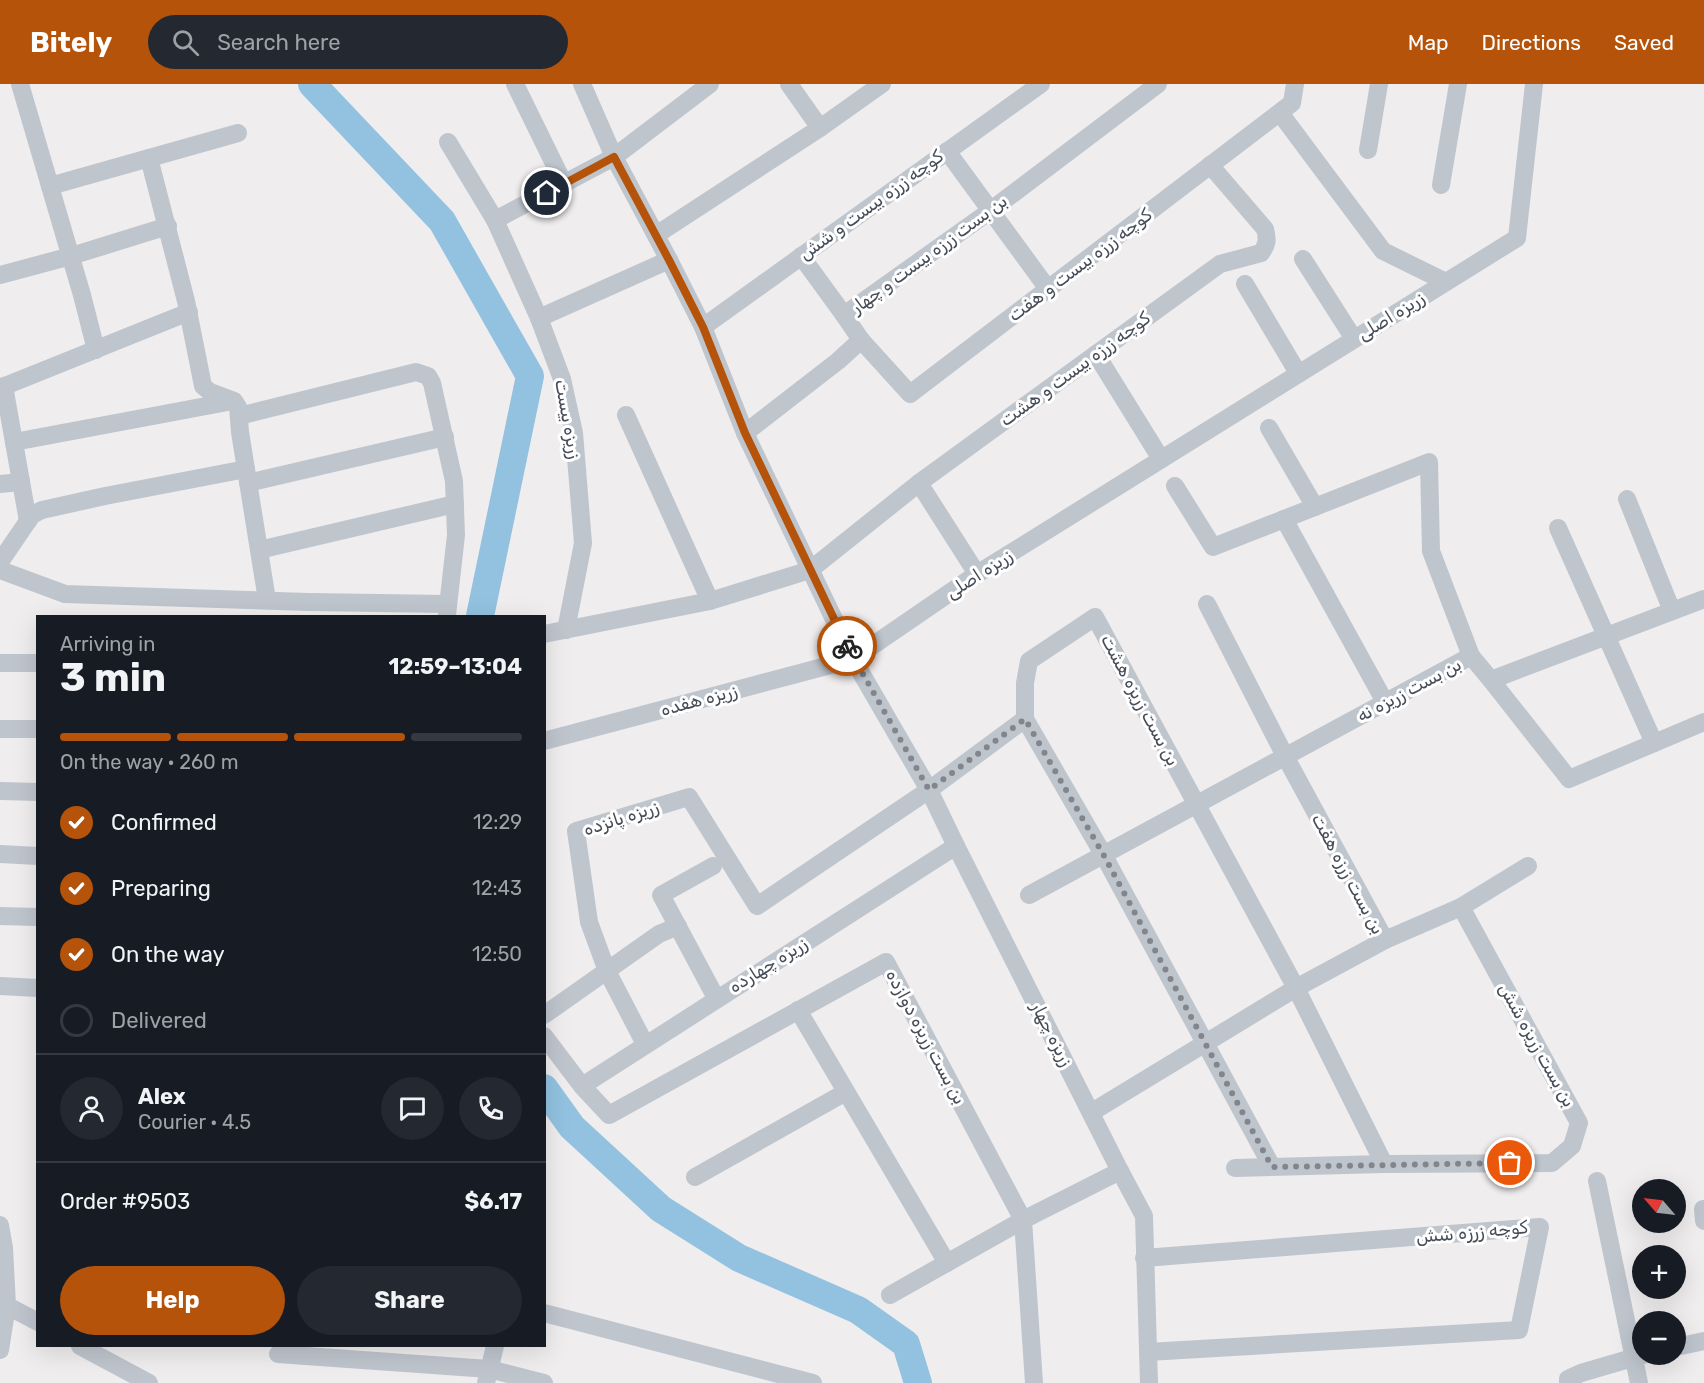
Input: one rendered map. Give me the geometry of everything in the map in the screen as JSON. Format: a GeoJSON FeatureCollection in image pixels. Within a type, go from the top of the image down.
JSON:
{"type":"FeatureCollection","features":[{"type":"Feature","properties":{"kind":"street"},"geometry":{"type":"LineString","coordinates":[[20,84],[96,350]]}},
{"type":"Feature","properties":{"kind":"street"},"geometry":{"type":"LineString","coordinates":[[514,84],[564,184]]}},
{"type":"Feature","properties":{"kind":"street"},"geometry":{"type":"LineString","coordinates":[[582,84],[614,157],[703,327],[745,433],[853,659]]}},
{"type":"Feature","properties":{"kind":"street"},"geometry":{"type":"LineString","coordinates":[[495,220],[614,157],[710,84]]}},
{"type":"Feature","properties":{"kind":"street"},"geometry":{"type":"LineString","coordinates":[[789,84],[820,128]]}},
{"type":"Feature","properties":{"kind":"street"},"geometry":{"type":"LineString","coordinates":[[656,235],[820,128],[882,84]]}},
{"type":"Feature","properties":{"kind":"street","name":"کوچه زرزه بیست و شش"},"geometry":{"type":"LineString","coordinates":[[703,327],[1041,84]]}},
{"type":"Feature","properties":{"kind":"street","name":"بن بست زرزه بیست و چهار"},"geometry":{"type":"LineString","coordinates":[[745,433],[861,340],[844,315],[990,211],[1158,84]]}},
{"type":"Feature","properties":{"kind":"street","name":"کوچه زرزه بیست و هفت"},"geometry":{"type":"LineString","coordinates":[[861,340],[910,394],[1292,103],[1295,84]]}},
{"type":"Feature","properties":{"kind":"street"},"geometry":{"type":"LineString","coordinates":[[1368,150],[1379,84]]}},
{"type":"Feature","properties":{"kind":"street"},"geometry":{"type":"LineString","coordinates":[[1441,184],[1458,84]]}},
{"type":"Feature","properties":{"kind":"street","name":"زریزه اصلی"},"geometry":{"type":"LineString","coordinates":[[853,659],[977,574],[1516,238],[1534,84]]}},
{"type":"Feature","properties":{"kind":"street"},"geometry":{"type":"LineString","coordinates":[[1280,112],[1383,251],[1446,282]]}},
{"type":"Feature","properties":{"kind":"street"},"geometry":{"type":"LineString","coordinates":[[50,186],[237,133]]}},
{"type":"Feature","properties":{"kind":"street","name":"زریزه بیست"},"geometry":{"type":"LineString","coordinates":[[448,142],[495,220],[539,318],[562,379],[574,433],[583,543],[566,630]]}},
{"type":"Feature","properties":{"kind":"street"},"geometry":{"type":"LineString","coordinates":[[947,151],[1048,289]]}},
{"type":"Feature","properties":{"kind":"street"},"geometry":{"type":"LineString","coordinates":[[149,158],[189,312],[203,386],[210,393],[237,409]]}},
{"type":"Feature","properties":{"kind":"street","name":"کوچه زرزه بیست و هشت"},"geometry":{"type":"LineString","coordinates":[[810,570],[919,483],[1220,264],[1261,254],[1268,238],[1265,229],[1210,165]]}},
{"type":"Feature","properties":{"kind":"street"},"geometry":{"type":"LineString","coordinates":[[0,275],[168,226]]}},
{"type":"Feature","properties":{"kind":"street"},"geometry":{"type":"LineString","coordinates":[[801,256],[844,315]]}},
{"type":"Feature","properties":{"kind":"street"},"geometry":{"type":"LineString","coordinates":[[1303,259],[1354,339]]}},
{"type":"Feature","properties":{"kind":"street"},"geometry":{"type":"LineString","coordinates":[[539,318],[669,260]]}},
{"type":"Feature","properties":{"kind":"street"},"geometry":{"type":"LineString","coordinates":[[1245,284],[1298,373]]}},
{"type":"Feature","properties":{"kind":"street"},"geometry":{"type":"LineString","coordinates":[[28,521],[2,387],[189,312]]}},
{"type":"Feature","properties":{"kind":"street"},"geometry":{"type":"LineString","coordinates":[[1096,354],[1161,459]]}},
{"type":"Feature","properties":{"kind":"street"},"geometry":{"type":"LineString","coordinates":[[0,570],[64,594],[267,600],[310,609],[447,610],[456,535],[454,481],[432,383],[428,376],[416,372],[237,409],[14,442]]}},
{"type":"Feature","properties":{"kind":"street"},"geometry":{"type":"LineString","coordinates":[[237,409],[267,600]]}},
{"type":"Feature","properties":{"kind":"street"},"geometry":{"type":"LineString","coordinates":[[626,415],[710,601]]}},
{"type":"Feature","properties":{"kind":"street"},"geometry":{"type":"LineString","coordinates":[[1269,428],[1316,507]]}},
{"type":"Feature","properties":{"kind":"street"},"geometry":{"type":"LineString","coordinates":[[0,562],[32,515],[42,510],[105,496],[247,476],[445,437]]}},
{"type":"Feature","properties":{"kind":"street","name":"بن بست زریزه نه"},"geometry":{"type":"LineString","coordinates":[[1029,895],[1471,656],[1431,551],[1429,462],[1213,547],[1175,486]]}},
{"type":"Feature","properties":{"kind":"street"},"geometry":{"type":"LineString","coordinates":[[0,484],[21,482]]}},
{"type":"Feature","properties":{"kind":"street"},"geometry":{"type":"LineString","coordinates":[[919,483],[977,574]]}},
{"type":"Feature","properties":{"kind":"street"},"geometry":{"type":"LineString","coordinates":[[1627,499],[1672,611]]}},
{"type":"Feature","properties":{"kind":"street"},"geometry":{"type":"LineString","coordinates":[[259,550],[455,504]]}},
{"type":"Feature","properties":{"kind":"street"},"geometry":{"type":"LineString","coordinates":[[1284,519],[1385,702]]}},
{"type":"Feature","properties":{"kind":"street"},"geometry":{"type":"LineString","coordinates":[[1558,528],[1654,743]]}},
{"type":"Feature","properties":{"kind":"street"},"geometry":{"type":"LineString","coordinates":[[546,634],[710,601],[810,570]]}},
{"type":"Feature","properties":{"kind":"street"},"geometry":{"type":"LineString","coordinates":[[1491,680],[1704,599]]}},
{"type":"Feature","properties":{"kind":"street","name":"بن بست زرزه هفت"},"geometry":{"type":"LineString","coordinates":[[1092,1112],[1296,988],[1385,940],[1285,756],[1207,604]]}},
{"type":"Feature","properties":{"kind":"street","name":"بن بست زریزه هشت"},"geometry":{"type":"LineString","coordinates":[[1025,719],[1025,683],[1029,661],[1095,617],[1296,988],[1384,1164]]}},
{"type":"Feature","properties":{"kind":"street"},"geometry":{"type":"LineString","coordinates":[[1471,656],[1569,779],[1704,722]]}},
{"type":"Feature","properties":{"kind":"street","name":"زریزه هفده"},"geometry":{"type":"LineString","coordinates":[[546,740],[853,659]]}},
{"type":"Feature","properties":{"kind":"street","name":"زریزه چهار"},"geometry":{"type":"LineString","coordinates":[[853,659],[929,790],[1144,1216],[1149,1383]]}},
{"type":"Feature","properties":{"kind":"street"},"geometry":{"type":"LineString","coordinates":[[0,663],[36,663]]}},
{"type":"Feature","properties":{"kind":"street"},"geometry":{"type":"LineString","coordinates":[[929,790],[1025,719],[1103,854],[1272,1167]]}},
{"type":"Feature","properties":{"kind":"street"},"geometry":{"type":"LineString","coordinates":[[0,729],[36,729]]}},
{"type":"Feature","properties":{"kind":"street","name":"زریزه پانزده"},"geometry":{"type":"LineString","coordinates":[[645,1044],[607,971],[589,922],[576,831],[689,797],[757,906],[929,790]]}},
{"type":"Feature","properties":{"kind":"street"},"geometry":{"type":"LineString","coordinates":[[0,791],[36,792]]}},
{"type":"Feature","properties":{"kind":"street","name":"زریزه چهارده"},"geometry":{"type":"LineString","coordinates":[[582,1086],[956,846]]}},
{"type":"Feature","properties":{"kind":"street"},"geometry":{"type":"LineString","coordinates":[[0,854],[36,856]]}},
{"type":"Feature","properties":{"kind":"street"},"geometry":{"type":"LineString","coordinates":[[713,866],[661,895],[716,998]]}},
{"type":"Feature","properties":{"kind":"street"},"geometry":{"type":"LineString","coordinates":[[1385,940],[1461,907],[1528,866]]}},
{"type":"Feature","properties":{"kind":"street","name":"بن بست زریزه شش"},"geometry":{"type":"LineString","coordinates":[[1384,1164],[1552,1163],[1572,1146],[1580,1123],[1461,907]]}},
{"type":"Feature","properties":{"kind":"street"},"geometry":{"type":"LineString","coordinates":[[0,916],[36,917]]}},
{"type":"Feature","properties":{"kind":"street"},"geometry":{"type":"LineString","coordinates":[[546,1014],[660,934],[678,926]]}},
{"type":"Feature","properties":{"kind":"street","name":"بن بست زریزه دوازده"},"geometry":{"type":"LineString","coordinates":[[546,1039],[582,1086],[609,1115],[886,962],[1023,1221]]}},
{"type":"Feature","properties":{"kind":"street"},"geometry":{"type":"LineString","coordinates":[[0,986],[36,988]]}},
{"type":"Feature","properties":{"kind":"street"},"geometry":{"type":"LineString","coordinates":[[798,1010],[947,1263]]}},
{"type":"Feature","properties":{"kind":"street"},"geometry":{"type":"LineString","coordinates":[[695,1178],[846,1092]]}},
{"type":"Feature","properties":{"kind":"street"},"geometry":{"type":"LineString","coordinates":[[1235,1168],[1384,1164]]}},
{"type":"Feature","properties":{"kind":"street"},"geometry":{"type":"LineString","coordinates":[[890,1295],[1023,1221],[1120,1171]]}},
{"type":"Feature","properties":{"kind":"street"},"geometry":{"type":"LineString","coordinates":[[1597,1181],[1632,1323]]}},
{"type":"Feature","properties":{"kind":"street"},"geometry":{"type":"LineString","coordinates":[[1023,1221],[1034,1383]]}},
{"type":"Feature","properties":{"kind":"street"},"geometry":{"type":"LineString","coordinates":[[0,1225],[4,1248],[0,1350]]}},
{"type":"Feature","properties":{"kind":"street","name":"کوچه زرزه شش"},"geometry":{"type":"LineString","coordinates":[[1144,1258],[1540,1227],[1519,1330],[1148,1352]]}},
{"type":"Feature","properties":{"kind":"street"},"geometry":{"type":"LineString","coordinates":[[3,1304],[36,1321]]}},
{"type":"Feature","properties":{"kind":"street"},"geometry":{"type":"LineString","coordinates":[[546,1314],[813,1383]]}},
{"type":"Feature","properties":{"kind":"street"},"geometry":{"type":"LineString","coordinates":[[1686,1345],[1704,1341]]}},
{"type":"Feature","properties":{"kind":"street"},"geometry":{"type":"LineString","coordinates":[[82,1347],[149,1383]]}},
{"type":"Feature","properties":{"kind":"street"},"geometry":{"type":"LineString","coordinates":[[487,1376],[495,1347]]}},
{"type":"Feature","properties":{"kind":"street"},"geometry":{"type":"LineString","coordinates":[[278,1353],[544,1383]]}},
{"type":"Feature","properties":{"kind":"street"},"geometry":{"type":"LineString","coordinates":[[1568,1383],[1568,1379],[1581,1373],[1632,1358]]}},
{"type":"Feature","properties":{"kind":"street"},"geometry":{"type":"LineString","coordinates":[[1639,1383],[1640,1365]]}},
{"type":"Feature","properties":{"kind":"waterway"},"geometry":{"type":"LineString","coordinates":[[312,84],[442,221],[530,376],[480,615]]}},
{"type":"Feature","properties":{"kind":"waterway"},"geometry":{"type":"LineString","coordinates":[[546,1091],[572,1127],[661,1209],[739,1258],[858,1310],[906,1344],[918,1383]]}},
{"type":"Feature","properties":{"kind":"way so far"},"geometry":{"type":"LineString","coordinates":[[847,646],[929,790],[1025,719],[1103,854],[1272,1167],[1510,1163]]}},
{"type":"Feature","properties":{"kind":"route"},"geometry":{"type":"LineString","coordinates":[[547,193],[614,157],[703,327],[745,433],[847,646]]}}]}
